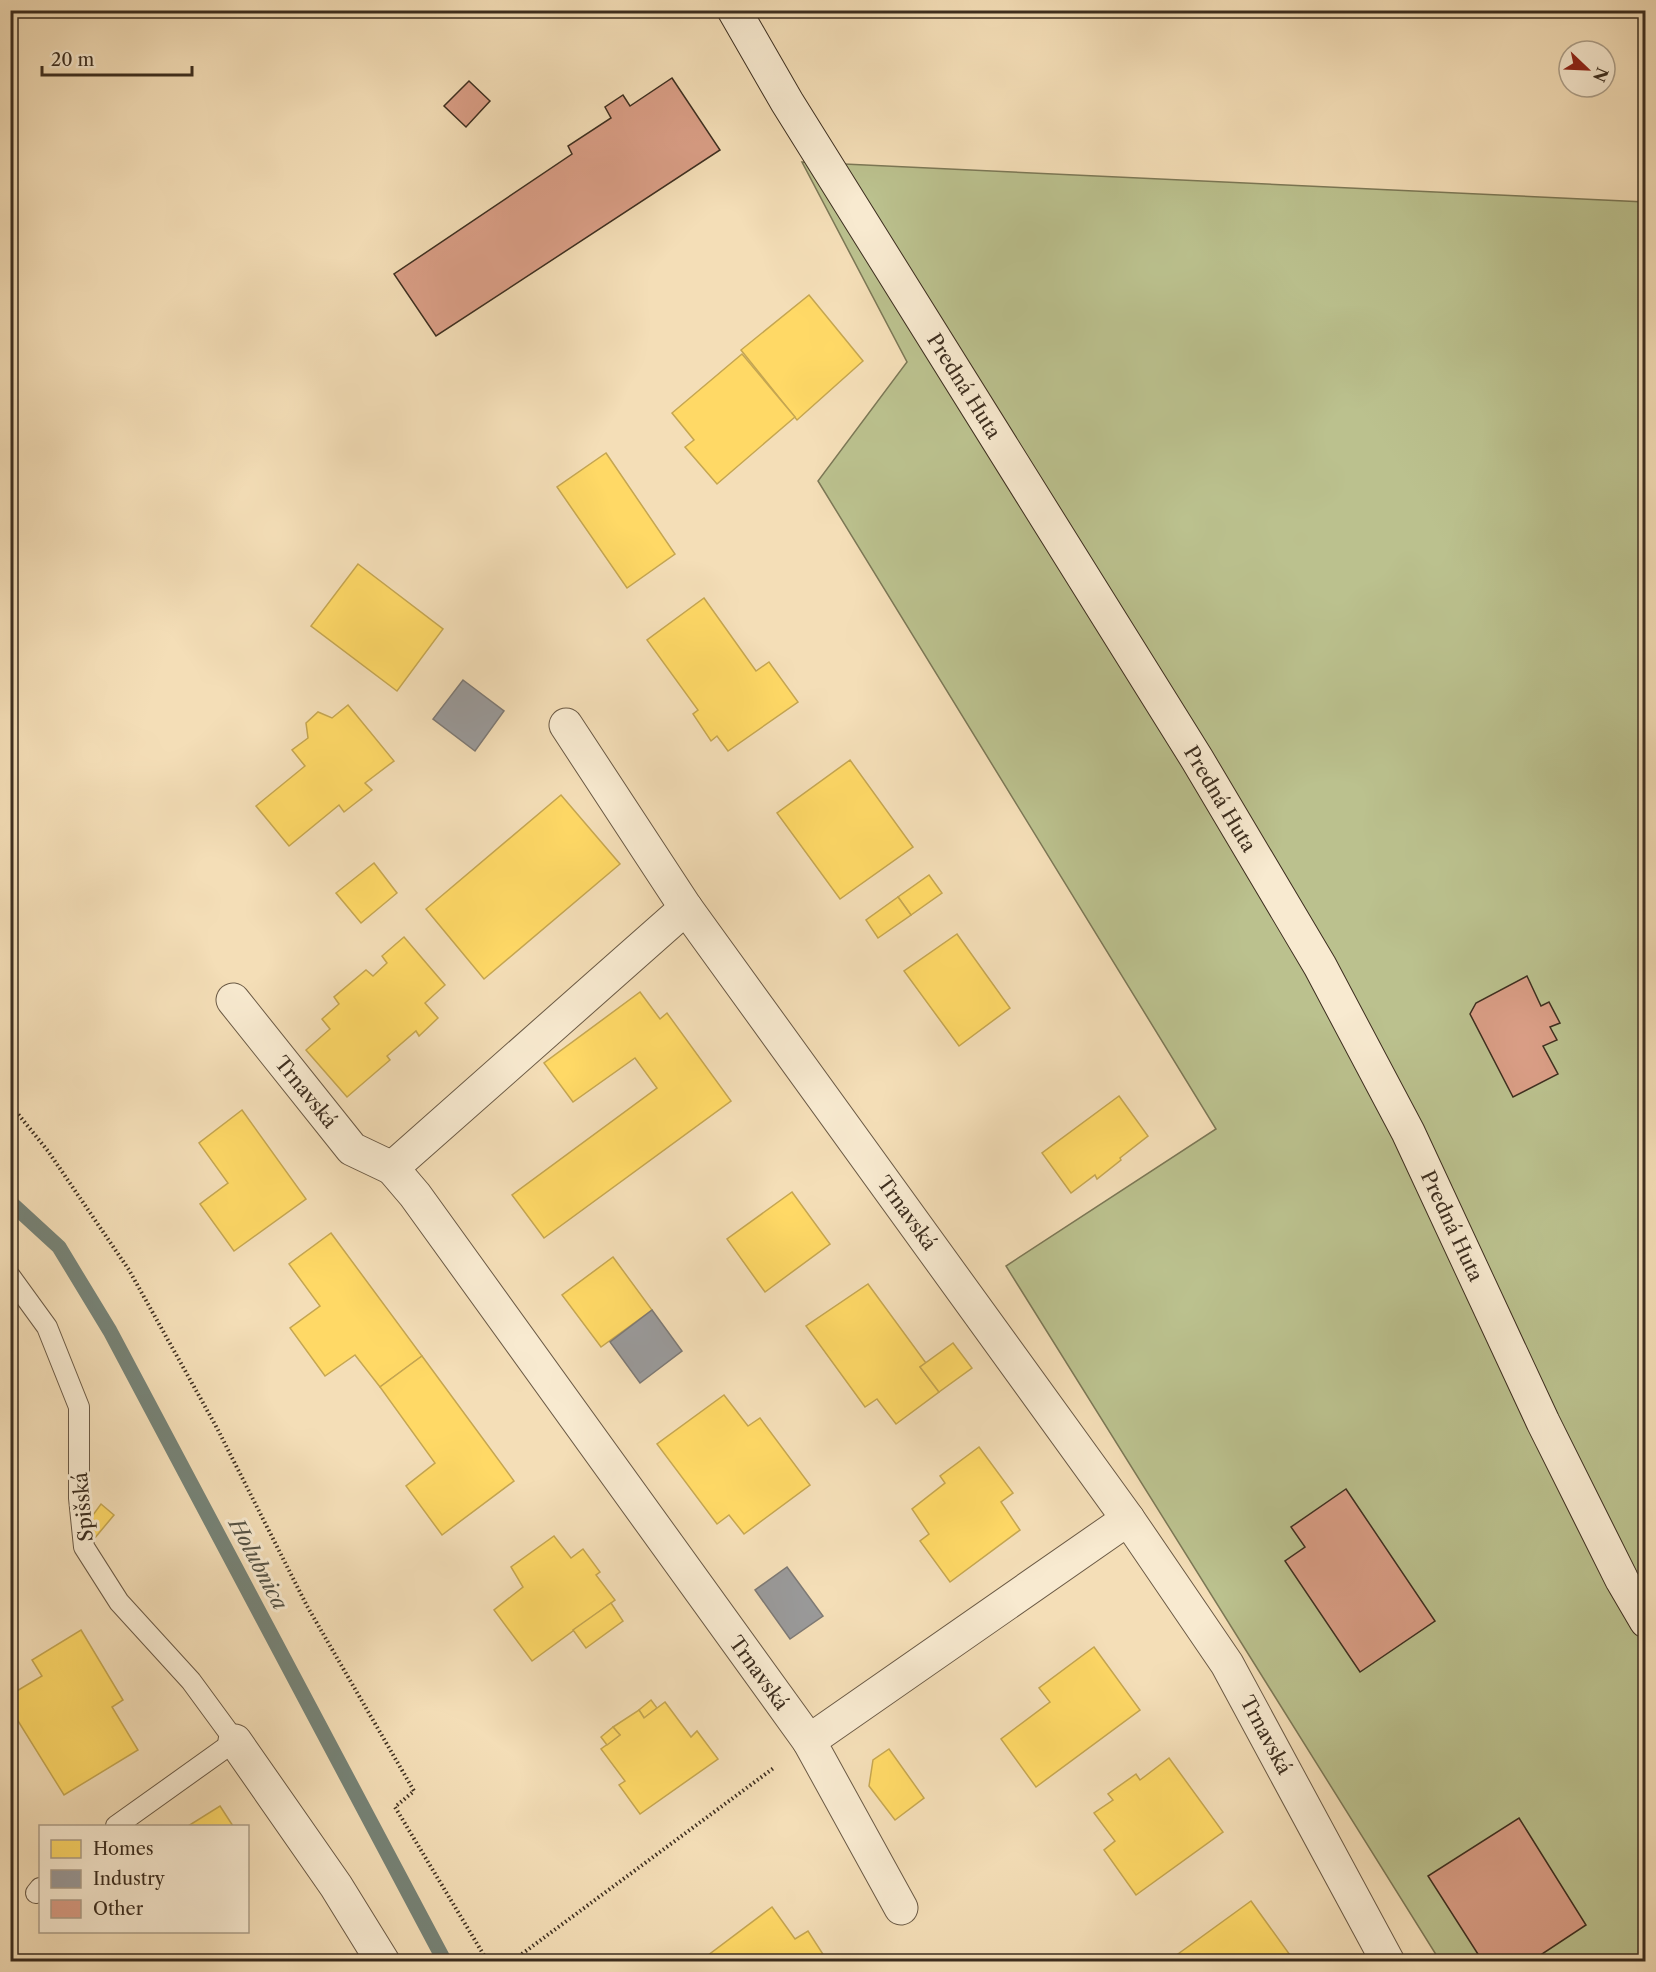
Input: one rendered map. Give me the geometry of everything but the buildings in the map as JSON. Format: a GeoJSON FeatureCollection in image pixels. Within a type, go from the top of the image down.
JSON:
{"type":"FeatureCollection","features":[{"type":"Feature","properties":{"kind":"street","name":"Predná Huta"},"geometry":{"type":"LineString","coordinates":[[734,10],[787,102],[1197,759],[1320,966],[1408,1132],[1543,1422],[1622,1580],[1646,1621]]}},
{"type":"Feature","properties":{"kind":"street","name":"Trnavská"},"geometry":{"type":"LineString","coordinates":[[566,725],[686,908],[1128,1519],[1227,1664],[1388,1962]]}},
{"type":"Feature","properties":{"kind":"street"},"geometry":{"type":"LineString","coordinates":[[392,1168],[686,908]]}},
{"type":"Feature","properties":{"kind":"street","name":"Trnavská"},"geometry":{"type":"LineString","coordinates":[[232,1000],[352,1149],[392,1168],[415,1195],[809,1741],[901,1908]]}},
{"type":"Feature","properties":{"kind":"street"},"geometry":{"type":"LineString","coordinates":[[809,1741],[1128,1519]]}},
{"type":"Feature","properties":{"kind":"street","name":"Spišská"},"geometry":{"type":"LineString","coordinates":[[235,1741],[336,1886],[383,1962]]}},
{"type":"Feature","properties":{"kind":"lane","name":"Spišská"},"geometry":{"type":"LineString","coordinates":[[10,1276],[46,1327],[79,1407],[79,1498],[84,1547],[119,1602],[191,1681],[235,1741]]}},
{"type":"Feature","properties":{"kind":"lane"},"geometry":{"type":"LineString","coordinates":[[119,1825],[235,1741]]}},
{"type":"Feature","properties":{"kind":"path"},"geometry":{"type":"LineString","coordinates":[[10,1104],[48,1151],[140,1289],[217,1428],[307,1606],[414,1791],[395,1807],[488,1962]]}},
{"type":"Feature","properties":{"kind":"path"},"geometry":{"type":"LineString","coordinates":[[511,1962],[809,1741]]}},
{"type":"Feature","properties":{"kind":"green space"},"geometry":{"type":"Polygon","coordinates":[[[802,162],[1645,202],[1645,1961],[1440,1961],[1006,1266],[1216,1129],[818,481],[907,362],[802,162]]]}},
{"type":"Feature","properties":{"kind":"waterway","name":"Holubnica"},"geometry":{"type":"LineString","coordinates":[[10,1202],[59,1247],[110,1331],[445,1962]]}}]}
